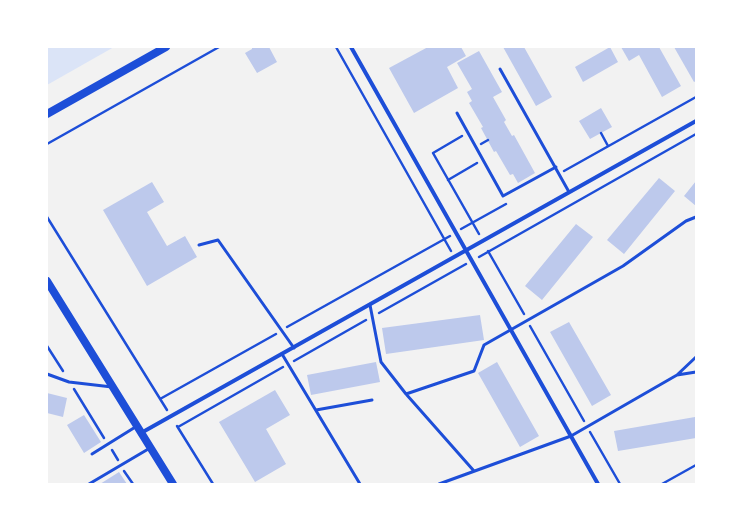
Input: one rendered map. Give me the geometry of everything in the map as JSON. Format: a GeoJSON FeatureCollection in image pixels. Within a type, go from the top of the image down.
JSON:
{"type":"FeatureCollection","features":[{"type":"Feature","properties":{"kind":"main road"},"geometry":{"type":"LineString","coordinates":[[47,114],[166,47]]}},
{"type":"Feature","properties":{"kind":"main road"},"geometry":{"type":"LineString","coordinates":[[47,281],[173,484]]}},
{"type":"Feature","properties":{"kind":"street"},"geometry":{"type":"LineString","coordinates":[[351,47],[598,484]]}},
{"type":"Feature","properties":{"kind":"street"},"geometry":{"type":"LineString","coordinates":[[139,430],[171,416],[294,348],[696,121]]}},
{"type":"Feature","properties":{"kind":"lane"},"geometry":{"type":"LineString","coordinates":[[500,69],[570,192]]}},
{"type":"Feature","properties":{"kind":"lane"},"geometry":{"type":"LineString","coordinates":[[457,114],[503,196],[556,167]]}},
{"type":"Feature","properties":{"kind":"lane"},"geometry":{"type":"LineString","coordinates":[[406,394],[474,371],[484,345],[624,266],[686,221],[696,217]]}},
{"type":"Feature","properties":{"kind":"lane"},"geometry":{"type":"LineString","coordinates":[[199,245],[218,240],[294,348]]}},
{"type":"Feature","properties":{"kind":"lane"},"geometry":{"type":"LineString","coordinates":[[370,305],[381,362],[406,394],[474,471]]}},
{"type":"Feature","properties":{"kind":"lane"},"geometry":{"type":"LineString","coordinates":[[282,354],[360,484]]}},
{"type":"Feature","properties":{"kind":"lane"},"geometry":{"type":"LineString","coordinates":[[439,484],[571,436],[677,375],[696,357]]}},
{"type":"Feature","properties":{"kind":"lane"},"geometry":{"type":"LineString","coordinates":[[677,375],[696,372]]}},
{"type":"Feature","properties":{"kind":"lane"},"geometry":{"type":"LineString","coordinates":[[47,374],[69,382],[112,387]]}},
{"type":"Feature","properties":{"kind":"lane"},"geometry":{"type":"LineString","coordinates":[[316,410],[372,400]]}},
{"type":"Feature","properties":{"kind":"lane"},"geometry":{"type":"LineString","coordinates":[[92,454],[108,444],[139,430]]}},
{"type":"Feature","properties":{"kind":"lane"},"geometry":{"type":"LineString","coordinates":[[89,484],[150,448]]}},
{"type":"Feature","properties":{"kind":"path"},"geometry":{"type":"LineString","coordinates":[[47,144],[219,47]]}},
{"type":"Feature","properties":{"kind":"path"},"geometry":{"type":"LineString","coordinates":[[336,47],[460,267]]}},
{"type":"Feature","properties":{"kind":"path"},"geometry":{"type":"LineString","coordinates":[[559,174],[696,97]]}},
{"type":"Feature","properties":{"kind":"path"},"geometry":{"type":"LineString","coordinates":[[433,153],[468,133]]}},
{"type":"Feature","properties":{"kind":"path"},"geometry":{"type":"LineString","coordinates":[[601,133],[608,146]]}},
{"type":"Feature","properties":{"kind":"path"},"geometry":{"type":"LineString","coordinates":[[178,427],[696,134]]}},
{"type":"Feature","properties":{"kind":"path"},"geometry":{"type":"LineString","coordinates":[[448,180],[483,160]]}},
{"type":"Feature","properties":{"kind":"path"},"geometry":{"type":"LineString","coordinates":[[160,399],[506,204]]}},
{"type":"Feature","properties":{"kind":"path"},"geometry":{"type":"LineString","coordinates":[[47,216],[213,484]]}},
{"type":"Feature","properties":{"kind":"path"},"geometry":{"type":"LineString","coordinates":[[47,346],[108,444]]}},
{"type":"Feature","properties":{"kind":"path"},"geometry":{"type":"LineString","coordinates":[[662,484],[696,465]]}},
{"type":"Feature","properties":{"kind":"shaded area"},"geometry":{"type":"Polygon","coordinates":[[[47,47],[114,47],[47,85],[47,47]]]}},
{"type":"Feature","properties":{"kind":"building"},"geometry":{"type":"Polygon","coordinates":[[[252,47],[269,47],[277,62],[257,73],[245,53],[252,49],[252,47]]]}},
{"type":"Feature","properties":{"kind":"building"},"geometry":{"type":"Polygon","coordinates":[[[428,47],[461,47],[466,56],[447,67],[458,88],[414,113],[389,68],[428,47]]]}},
{"type":"Feature","properties":{"kind":"building"},"geometry":{"type":"Polygon","coordinates":[[[503,47],[524,47],[552,97],[536,106],[503,47]]]}},
{"type":"Feature","properties":{"kind":"building"},"geometry":{"type":"Polygon","coordinates":[[[610,47],[618,62],[583,82],[575,67],[610,47]]]}},
{"type":"Feature","properties":{"kind":"building"},"geometry":{"type":"Polygon","coordinates":[[[621,47],[659,47],[681,86],[662,97],[639,55],[629,61],[621,47]]]}},
{"type":"Feature","properties":{"kind":"building"},"geometry":{"type":"Polygon","coordinates":[[[674,47],[696,47],[696,81],[694,82],[674,47]]]}},
{"type":"Feature","properties":{"kind":"building"},"geometry":{"type":"Polygon","coordinates":[[[479,51],[502,92],[493,97],[506,120],[504,122],[512,136],[514,135],[535,173],[518,183],[513,174],[510,175],[496,151],[494,152],[481,128],[483,127],[469,103],[472,101],[467,92],[472,89],[457,63],[479,51]]]}},
{"type":"Feature","properties":{"kind":"building"},"geometry":{"type":"Polygon","coordinates":[[[601,108],[612,127],[590,139],[579,121],[601,108]]]}},
{"type":"Feature","properties":{"kind":"building"},"geometry":{"type":"Polygon","coordinates":[[[659,178],[675,191],[624,254],[607,240],[659,178]]]}},
{"type":"Feature","properties":{"kind":"building"},"geometry":{"type":"Polygon","coordinates":[[[696,181],[696,206],[684,196],[696,181]]]}},
{"type":"Feature","properties":{"kind":"building"},"geometry":{"type":"Polygon","coordinates":[[[152,182],[164,202],[147,212],[167,246],[185,236],[197,257],[147,286],[103,210],[152,182]]]}},
{"type":"Feature","properties":{"kind":"building"},"geometry":{"type":"Polygon","coordinates":[[[576,224],[593,237],[542,300],[525,286],[576,224]]]}},
{"type":"Feature","properties":{"kind":"building"},"geometry":{"type":"Polygon","coordinates":[[[480,315],[484,340],[386,354],[382,328],[480,315]]]}},
{"type":"Feature","properties":{"kind":"building"},"geometry":{"type":"Polygon","coordinates":[[[569,322],[611,395],[592,406],[550,332],[569,322]]]}},
{"type":"Feature","properties":{"kind":"building"},"geometry":{"type":"Polygon","coordinates":[[[376,362],[380,382],[311,395],[307,375],[376,362]]]}},
{"type":"Feature","properties":{"kind":"building"},"geometry":{"type":"Polygon","coordinates":[[[497,362],[539,436],[520,447],[478,373],[497,362]]]}},
{"type":"Feature","properties":{"kind":"building"},"geometry":{"type":"Polygon","coordinates":[[[275,390],[290,415],[266,429],[286,464],[255,482],[219,422],[275,390]]]}},
{"type":"Feature","properties":{"kind":"building"},"geometry":{"type":"Polygon","coordinates":[[[47,393],[67,398],[63,417],[47,413],[47,393]]]}},
{"type":"Feature","properties":{"kind":"building"},"geometry":{"type":"Polygon","coordinates":[[[84,415],[101,442],[84,453],[67,425],[84,415]]]}},
{"type":"Feature","properties":{"kind":"building"},"geometry":{"type":"Polygon","coordinates":[[[695,417],[696,438],[618,451],[614,431],[695,417]]]}},
{"type":"Feature","properties":{"kind":"building"},"geometry":{"type":"Polygon","coordinates":[[[119,472],[127,484],[100,484],[119,472]]]}}]}
